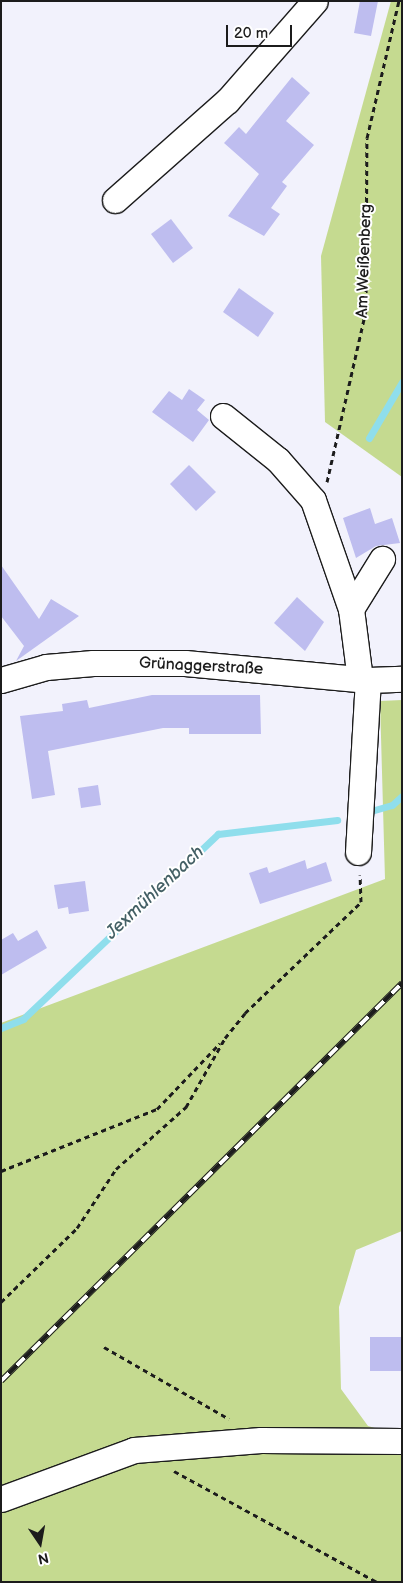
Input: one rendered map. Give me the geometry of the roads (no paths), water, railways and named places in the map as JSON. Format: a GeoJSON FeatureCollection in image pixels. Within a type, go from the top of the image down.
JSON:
{"type":"FeatureCollection","features":[{"type":"Feature","properties":{"kind":"street"},"geometry":{"type":"LineString","coordinates":[[115,200],[227,101],[314,1]]}},
{"type":"Feature","properties":{"kind":"street"},"geometry":{"type":"LineString","coordinates":[[222,416],[278,460],[313,500],[352,609],[364,680],[358,852]]}},
{"type":"Feature","properties":{"kind":"street"},"geometry":{"type":"LineString","coordinates":[[352,609],[382,559]]}},
{"type":"Feature","properties":{"kind":"street","name":"Grünaggerstraße"},"geometry":{"type":"LineString","coordinates":[[1,680],[46,667],[93,663],[185,663],[364,680],[402,678]]}},
{"type":"Feature","properties":{"kind":"street"},"geometry":{"type":"LineString","coordinates":[[1,1499],[134,1450],[260,1440],[402,1441]]}},
{"type":"Feature","properties":{"kind":"waterway"},"geometry":{"type":"LineString","coordinates":[[369,438],[402,382]]}},
{"type":"Feature","properties":{"kind":"waterway"},"geometry":{"type":"LineString","coordinates":[[364,813],[392,805],[402,796]]}},
{"type":"Feature","properties":{"kind":"waterway","name":"Jexmühlenbach"},"geometry":{"type":"LineString","coordinates":[[1,1028],[23,1019],[218,834],[337,820]]}},
{"type":"Feature","properties":{"kind":"railway"},"geometry":{"type":"LineString","coordinates":[[1,1381],[402,983]]}}]}
